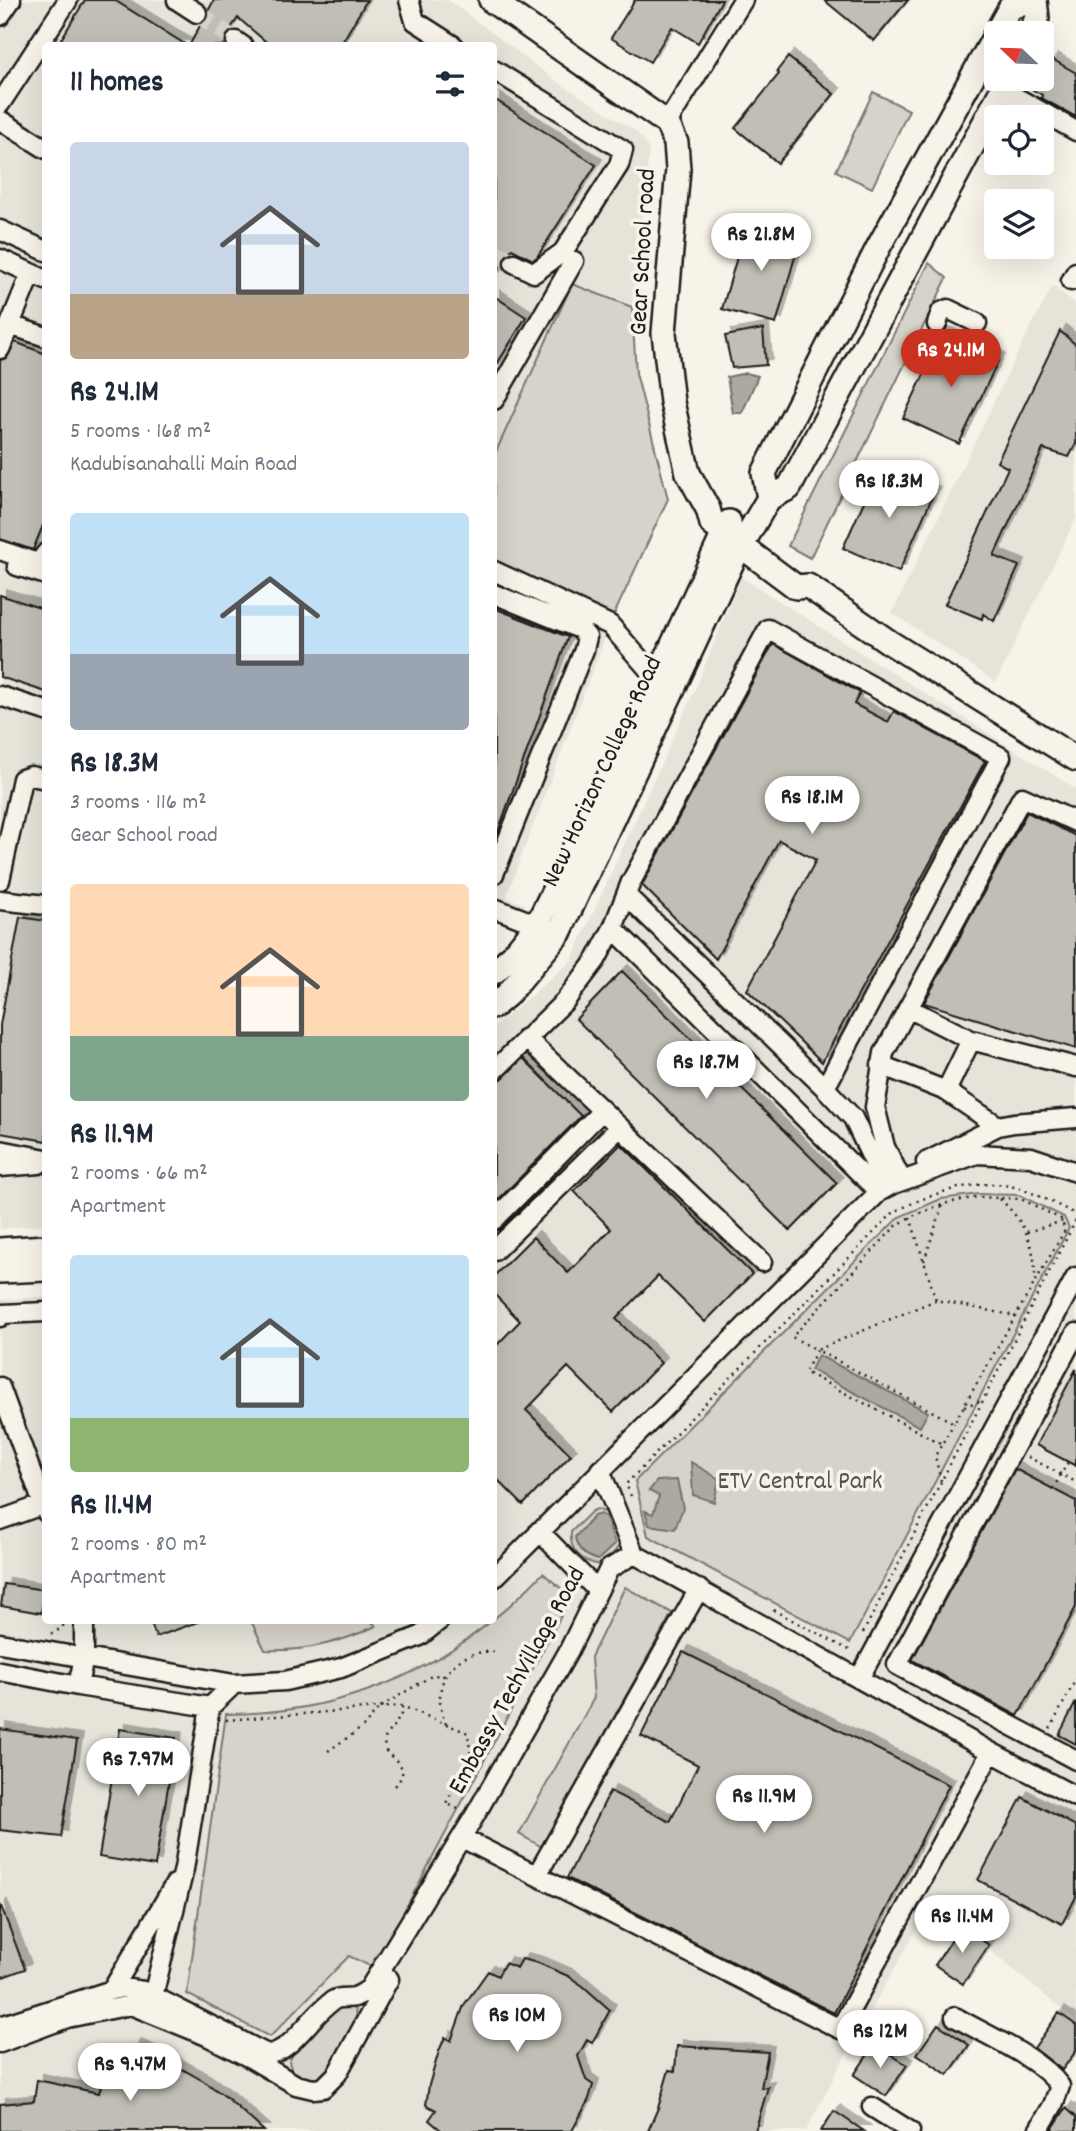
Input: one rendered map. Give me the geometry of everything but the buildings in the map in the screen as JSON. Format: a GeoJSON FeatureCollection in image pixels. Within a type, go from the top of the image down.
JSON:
{"type":"FeatureCollection","features":[{"type":"Feature","properties":{"kind":"main road"},"geometry":{"type":"LineString","coordinates":[[491,0],[667,123]]}},
{"type":"Feature","properties":{"kind":"main road"},"geometry":{"type":"LineString","coordinates":[[1003,21],[1010,8],[1029,0]]}},
{"type":"Feature","properties":{"kind":"main road"},"geometry":{"type":"LineString","coordinates":[[1035,0],[1036,21]]}},
{"type":"Feature","properties":{"kind":"main road"},"geometry":{"type":"LineString","coordinates":[[769,498],[764,473],[903,204],[984,56]]}},
{"type":"Feature","properties":{"kind":"main road"},"geometry":{"type":"LineString","coordinates":[[735,533],[769,498],[789,488],[1001,91]]}},
{"type":"Feature","properties":{"kind":"main road","name":"Gear School road"},"geometry":{"type":"LineString","coordinates":[[667,123],[676,143],[678,169],[664,334],[672,402],[688,472],[708,509],[712,524],[735,533],[796,587],[808,586],[889,642],[1076,760]]}},
{"type":"Feature","properties":{"kind":"main road"},"geometry":{"type":"LineString","coordinates":[[903,204],[934,218]]}},
{"type":"Feature","properties":{"kind":"main road","name":"New Horizon College Road"},"geometry":{"type":"LineString","coordinates":[[497,969],[526,941],[537,925],[657,678],[735,533]]}},
{"type":"Feature","properties":{"kind":"main road","name":"New Horizon College Road"},"geometry":{"type":"LineString","coordinates":[[497,1003],[559,933],[735,533]]}},
{"type":"Feature","properties":{"kind":"main road"},"geometry":{"type":"LineString","coordinates":[[0,1250],[42,1247]]}},
{"type":"Feature","properties":{"kind":"main road"},"geometry":{"type":"LineString","coordinates":[[0,1271],[42,1269]]}},
{"type":"Feature","properties":{"kind":"street"},"geometry":{"type":"LineString","coordinates":[[0,16],[10,0]]}},
{"type":"Feature","properties":{"kind":"street"},"geometry":{"type":"LineString","coordinates":[[0,104],[68,0]]}},
{"type":"Feature","properties":{"kind":"street"},"geometry":{"type":"LineString","coordinates":[[177,0],[197,13]]}},
{"type":"Feature","properties":{"kind":"street"},"geometry":{"type":"LineString","coordinates":[[409,0],[415,21],[448,42]]}},
{"type":"Feature","properties":{"kind":"street"},"geometry":{"type":"LineString","coordinates":[[667,123],[743,0]]}},
{"type":"Feature","properties":{"kind":"street"},"geometry":{"type":"LineString","coordinates":[[497,72],[624,150],[619,165],[563,252],[534,272],[514,263]]}},
{"type":"Feature","properties":{"kind":"street"},"geometry":{"type":"LineString","coordinates":[[1016,91],[1076,131]]}},
{"type":"Feature","properties":{"kind":"street"},"geometry":{"type":"LineString","coordinates":[[0,120],[42,146]]}},
{"type":"Feature","properties":{"kind":"street"},"geometry":{"type":"LineString","coordinates":[[0,230],[42,249]]}},
{"type":"Feature","properties":{"kind":"street"},"geometry":{"type":"LineString","coordinates":[[0,259],[38,277],[10,324],[0,349]]}},
{"type":"Feature","properties":{"kind":"street"},"geometry":{"type":"LineString","coordinates":[[497,395],[574,261]]}},
{"type":"Feature","properties":{"kind":"street"},"geometry":{"type":"LineString","coordinates":[[937,324],[941,312],[948,309],[977,323]]}},
{"type":"Feature","properties":{"kind":"street"},"geometry":{"type":"LineString","coordinates":[[10,324],[42,336]]}},
{"type":"Feature","properties":{"kind":"street"},"geometry":{"type":"LineString","coordinates":[[0,550],[34,562],[42,559]]}},
{"type":"Feature","properties":{"kind":"street"},"geometry":{"type":"LineString","coordinates":[[0,561],[42,574]]}},
{"type":"Feature","properties":{"kind":"street"},"geometry":{"type":"LineString","coordinates":[[497,572],[610,625],[624,644],[657,678]]}},
{"type":"Feature","properties":{"kind":"street"},"geometry":{"type":"LineString","coordinates":[[497,595],[580,629],[587,637],[497,867]]}},
{"type":"Feature","properties":{"kind":"street"},"geometry":{"type":"LineString","coordinates":[[497,1068],[583,980],[613,928],[626,895],[768,629],[1001,757],[825,1088]]}},
{"type":"Feature","properties":{"kind":"street"},"geometry":{"type":"LineString","coordinates":[[0,696],[42,710]]}},
{"type":"Feature","properties":{"kind":"street"},"geometry":{"type":"LineString","coordinates":[[0,880],[22,779],[31,776],[42,778]]}},
{"type":"Feature","properties":{"kind":"street"},"geometry":{"type":"LineString","coordinates":[[889,1185],[885,1147],[875,1107],[884,1053],[1022,797],[1076,822]]}},
{"type":"Feature","properties":{"kind":"street"},"geometry":{"type":"LineString","coordinates":[[626,895],[853,1118],[889,1185]]}},
{"type":"Feature","properties":{"kind":"street"},"geometry":{"type":"LineString","coordinates":[[0,900],[42,905]]}},
{"type":"Feature","properties":{"kind":"street"},"geometry":{"type":"LineString","coordinates":[[497,909],[559,933]]}},
{"type":"Feature","properties":{"kind":"street"},"geometry":{"type":"LineString","coordinates":[[613,928],[889,1185]]}},
{"type":"Feature","properties":{"kind":"street"},"geometry":{"type":"LineString","coordinates":[[908,1008],[971,1040],[1076,1067]]}},
{"type":"Feature","properties":{"kind":"street"},"geometry":{"type":"LineString","coordinates":[[526,1038],[762,1262]]}},
{"type":"Feature","properties":{"kind":"street"},"geometry":{"type":"LineString","coordinates":[[946,1091],[971,1040]]}},
{"type":"Feature","properties":{"kind":"street"},"geometry":{"type":"LineString","coordinates":[[881,1065],[946,1091],[998,1126]]}},
{"type":"Feature","properties":{"kind":"street"},"geometry":{"type":"LineString","coordinates":[[497,1217],[602,1111]]}},
{"type":"Feature","properties":{"kind":"street"},"geometry":{"type":"LineString","coordinates":[[497,1575],[889,1185],[998,1126],[1076,1118]]}},
{"type":"Feature","properties":{"kind":"street"},"geometry":{"type":"LineString","coordinates":[[497,1248],[620,1127]]}},
{"type":"Feature","properties":{"kind":"street"},"geometry":{"type":"LineString","coordinates":[[0,1150],[42,1160]]}},
{"type":"Feature","properties":{"kind":"street"},"geometry":{"type":"LineString","coordinates":[[889,1185],[977,1154],[1031,1157],[1076,1172]]}},
{"type":"Feature","properties":{"kind":"street"},"geometry":{"type":"LineString","coordinates":[[0,1167],[42,1162]]}},
{"type":"Feature","properties":{"kind":"street"},"geometry":{"type":"LineString","coordinates":[[859,1679],[1076,1277]]}},
{"type":"Feature","properties":{"kind":"street"},"geometry":{"type":"LineString","coordinates":[[0,1317],[2,1314],[42,1312]]}},
{"type":"Feature","properties":{"kind":"street"},"geometry":{"type":"LineString","coordinates":[[1076,1333],[897,1665],[1076,1760]]}},
{"type":"Feature","properties":{"kind":"street"},"geometry":{"type":"LineString","coordinates":[[0,1387],[42,1502]]}},
{"type":"Feature","properties":{"kind":"street"},"geometry":{"type":"LineString","coordinates":[[600,1470],[634,1554],[1076,1797]]}},
{"type":"Feature","properties":{"kind":"street"},"geometry":{"type":"LineString","coordinates":[[0,1520],[42,1509]]}},
{"type":"Feature","properties":{"kind":"street"},"geometry":{"type":"LineString","coordinates":[[539,1531],[597,1590]]}},
{"type":"Feature","properties":{"kind":"street","name":"Embassy TechVillage Road"},"geometry":{"type":"LineString","coordinates":[[0,2026],[107,1992],[133,1989],[250,2043],[267,2054],[280,2052],[289,2045],[314,2016],[336,1998],[353,1997],[369,1989],[474,1817],[567,1654],[609,1570],[634,1554]]}},
{"type":"Feature","properties":{"kind":"street"},"geometry":{"type":"LineString","coordinates":[[537,1875],[699,1589]]}},
{"type":"Feature","properties":{"kind":"street"},"geometry":{"type":"LineString","coordinates":[[78,1686],[84,1657],[84,1624]]}},
{"type":"Feature","properties":{"kind":"street"},"geometry":{"type":"LineString","coordinates":[[0,1643],[234,1684],[285,1681],[341,1668],[420,1636],[435,1624]]}},
{"type":"Feature","properties":{"kind":"street"},"geometry":{"type":"LineString","coordinates":[[0,1671],[209,1713]]}},
{"type":"Feature","properties":{"kind":"street"},"geometry":{"type":"LineString","coordinates":[[153,1996],[184,1869],[209,1713],[234,1684]]}},
{"type":"Feature","properties":{"kind":"street"},"geometry":{"type":"LineString","coordinates":[[459,1843],[537,1875],[840,2029],[991,1752]]}},
{"type":"Feature","properties":{"kind":"street","name":"Embassy TechVillage Road"},"geometry":{"type":"LineString","coordinates":[[0,2043],[67,2018],[131,2005],[218,2042],[296,2085],[323,2088],[337,2074],[450,1868],[459,1843]]}},
{"type":"Feature","properties":{"kind":"street"},"geometry":{"type":"LineString","coordinates":[[107,1992],[184,1869]]}},
{"type":"Feature","properties":{"kind":"street"},"geometry":{"type":"LineString","coordinates":[[955,2017],[1028,2059],[1054,2078],[1060,2086],[1038,2131]]}},
{"type":"Feature","properties":{"kind":"street"},"geometry":{"type":"LineString","coordinates":[[872,2107],[911,2131]]}},
{"type":"Feature","properties":{"kind":"path"},"geometry":{"type":"LineString","coordinates":[[630,1496],[626,1484],[894,1212],[949,1189],[984,1185],[1019,1188],[1076,1214]]}},
{"type":"Feature","properties":{"kind":"path"},"geometry":{"type":"LineString","coordinates":[[941,1480],[935,1456],[1016,1316],[1065,1230],[1063,1221],[1057,1216],[1021,1199],[977,1196],[910,1217],[895,1227],[792,1337],[954,1423]]}},
{"type":"Feature","properties":{"kind":"path"},"geometry":{"type":"LineString","coordinates":[[999,1198],[1027,1232],[1034,1257],[1035,1282]]}},
{"type":"Feature","properties":{"kind":"path"},"geometry":{"type":"LineString","coordinates":[[924,1261],[943,1205]]}},
{"type":"Feature","properties":{"kind":"path"},"geometry":{"type":"LineString","coordinates":[[910,1217],[936,1300]]}},
{"type":"Feature","properties":{"kind":"path"},"geometry":{"type":"LineString","coordinates":[[859,1640],[1076,1220]]}},
{"type":"Feature","properties":{"kind":"path"},"geometry":{"type":"LineString","coordinates":[[1027,1232],[1063,1221]]}},
{"type":"Feature","properties":{"kind":"path"},"geometry":{"type":"LineString","coordinates":[[942,1444],[805,1372],[817,1350],[936,1300],[1016,1316]]}},
{"type":"Feature","properties":{"kind":"path"},"geometry":{"type":"LineString","coordinates":[[964,1406],[982,1401]]}},
{"type":"Feature","properties":{"kind":"path"},"geometry":{"type":"LineString","coordinates":[[1013,1450],[1076,1482]]}},
{"type":"Feature","properties":{"kind":"path"},"geometry":{"type":"LineString","coordinates":[[1054,1489],[1068,1461]]}},
{"type":"Feature","properties":{"kind":"path"},"geometry":{"type":"LineString","coordinates":[[772,1609],[853,1653]]}},
{"type":"Feature","properties":{"kind":"path"},"geometry":{"type":"LineString","coordinates":[[47,1634],[58,1632],[63,1624]]}},
{"type":"Feature","properties":{"kind":"path"},"geometry":{"type":"LineString","coordinates":[[446,1724],[439,1695],[445,1675],[468,1655],[499,1652]]}},
{"type":"Feature","properties":{"kind":"path"},"geometry":{"type":"LineString","coordinates":[[328,1751],[363,1727],[379,1708],[433,1675],[445,1675]]}},
{"type":"Feature","properties":{"kind":"path"},"geometry":{"type":"LineString","coordinates":[[1043,1742],[1076,1679]]}},
{"type":"Feature","properties":{"kind":"path"},"geometry":{"type":"LineString","coordinates":[[209,1713],[232,1721],[402,1706],[467,1732],[471,1758],[446,1803],[474,1817]]}},
{"type":"Feature","properties":{"kind":"path"},"geometry":{"type":"LineString","coordinates":[[395,1786],[402,1770],[397,1759],[387,1753],[383,1742],[386,1733],[401,1718],[402,1706]]}},
{"type":"Feature","properties":{"kind":"shaded area"},"geometry":{"type":"Polygon","coordinates":[[[0,0],[448,0],[558,82],[634,130],[649,151],[632,307],[572,285],[497,449],[497,42],[42,42],[42,1224],[0,1229],[0,0]]]}},
{"type":"Feature","properties":{"kind":"shaded area"},"geometry":{"type":"Polygon","coordinates":[[[1053,286],[1076,304],[1076,518],[996,682],[892,613],[1027,334],[1053,286]]]}},
{"type":"Feature","properties":{"kind":"shaded area"},"geometry":{"type":"Polygon","coordinates":[[[746,373],[758,376],[742,413],[733,413],[727,377],[746,373]]]}},
{"type":"Feature","properties":{"kind":"shaded area"},"geometry":{"type":"Polygon","coordinates":[[[497,564],[613,617],[506,897],[526,905],[516,917],[497,915],[497,564]]]}},
{"type":"Feature","properties":{"kind":"shaded area"},"geometry":{"type":"Polygon","coordinates":[[[741,577],[1076,789],[1076,2021],[932,1903],[848,2050],[806,2131],[0,2131],[0,1300],[42,1296],[42,1624],[497,1624],[497,1024],[571,961],[694,692],[741,577]]]}},
{"type":"Feature","properties":{"kind":"shaded area"},"geometry":{"type":"Polygon","coordinates":[[[818,1355],[928,1412],[920,1427],[811,1370],[818,1355]]]}},
{"type":"Feature","properties":{"kind":"shaded area"},"geometry":{"type":"Polygon","coordinates":[[[691,1462],[719,1479],[714,1502],[693,1495],[691,1462]]]}},
{"type":"Feature","properties":{"kind":"shaded area"},"geometry":{"type":"Polygon","coordinates":[[[677,1480],[683,1508],[675,1529],[649,1525],[645,1511],[653,1514],[659,1496],[649,1491],[657,1481],[677,1480]]]}},
{"type":"Feature","properties":{"kind":"shaded area"},"geometry":{"type":"Polygon","coordinates":[[[601,1514],[606,1517],[615,1544],[598,1560],[583,1552],[575,1537],[594,1516],[601,1514]]]}},
{"type":"Feature","properties":{"kind":"green space"},"geometry":{"type":"Polygon","coordinates":[[[873,92],[909,110],[872,188],[836,171],[873,92]]]}},
{"type":"Feature","properties":{"kind":"green space"},"geometry":{"type":"Polygon","coordinates":[[[929,263],[947,278],[810,558],[788,546],[929,263]]]}},
{"type":"Feature","properties":{"kind":"green space"},"geometry":{"type":"Polygon","coordinates":[[[572,284],[632,307],[636,373],[668,499],[613,617],[497,564],[497,449],[572,284]]]}},
{"type":"Feature","properties":{"kind":"green space","name":"ETV Central Park"},"geometry":{"type":"Polygon","coordinates":[[[979,1194],[1019,1195],[1064,1217],[1069,1228],[850,1643],[648,1536],[635,1481],[899,1217],[941,1199],[979,1194]]]}},
{"type":"Feature","properties":{"kind":"green space"},"geometry":{"type":"Polygon","coordinates":[[[597,1509],[610,1514],[619,1538],[618,1548],[600,1565],[582,1558],[572,1545],[571,1539],[571,1532],[597,1509]]]}},
{"type":"Feature","properties":{"kind":"green space"},"geometry":{"type":"Polygon","coordinates":[[[543,1573],[571,1597],[374,1968],[349,1956],[270,2037],[187,1994],[226,1714],[317,1705],[400,1678],[438,1658],[486,1624],[497,1624],[497,1616],[543,1573]]]}},
{"type":"Feature","properties":{"kind":"green space"},"geometry":{"type":"Polygon","coordinates":[[[625,1587],[672,1613],[542,1847],[519,1834],[594,1698],[591,1657],[625,1587]]]}},
{"type":"Feature","properties":{"kind":"green space"},"geometry":{"type":"Polygon","coordinates":[[[252,1624],[376,1626],[336,1642],[308,1648],[265,1650],[252,1624]]]}},
{"type":"Feature","properties":{"kind":"green space"},"geometry":{"type":"Polygon","coordinates":[[[349,2005],[355,2010],[356,2019],[330,2072],[315,2084],[293,2075],[289,2062],[295,2049],[336,2008],[349,2005]]]}},
{"type":"Feature","properties":{"kind":"tunnel"},"geometry":{"type":"LineString","coordinates":[[197,13],[236,41]]}},
{"type":"Feature","properties":{"kind":"tunnel"},"geometry":{"type":"LineString","coordinates":[[497,254],[514,263]]}}]}
